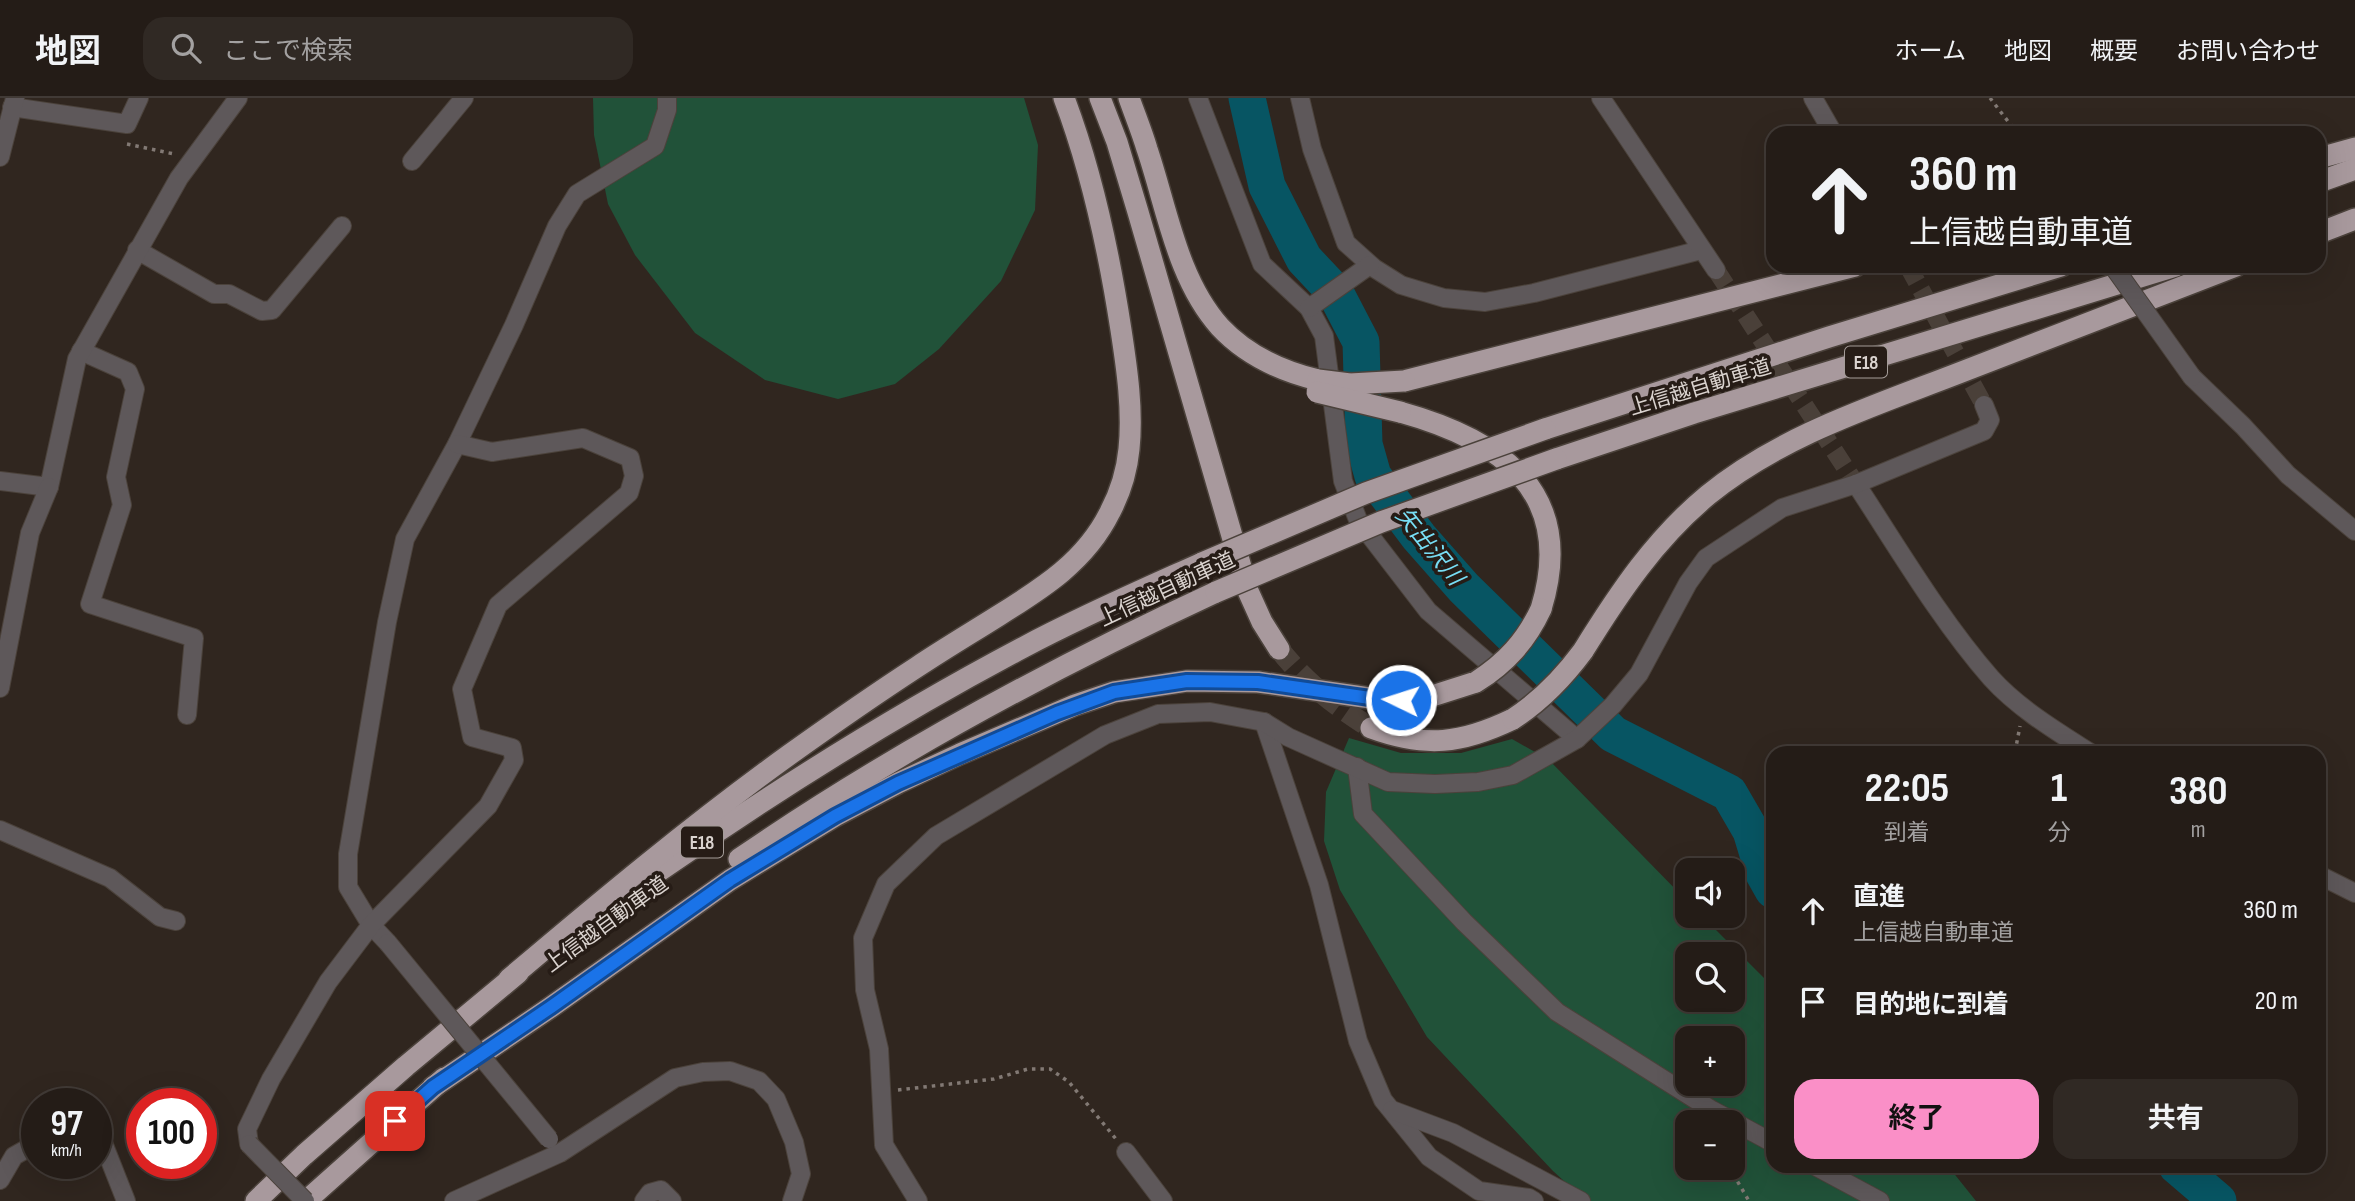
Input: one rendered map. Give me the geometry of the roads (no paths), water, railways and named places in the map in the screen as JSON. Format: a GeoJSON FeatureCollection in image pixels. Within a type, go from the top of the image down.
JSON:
{"type":"FeatureCollection","features":[{"type":"Feature","properties":{"kind":"highway"},"geometry":{"type":"LineString","coordinates":[[509,979],[605,897],[788,756],[916,667],[1042,589],[1071,566],[1094,541],[1111,511],[1122,483],[1129,452],[1128,382],[1106,244],[1064,98]]}},
{"type":"Feature","properties":{"kind":"highway"},"geometry":{"type":"LineString","coordinates":[[1100,98],[1135,200],[1248,592],[1279,649]]}},
{"type":"Feature","properties":{"kind":"highway"},"geometry":{"type":"LineString","coordinates":[[1129,98],[1185,270],[1201,299],[1242,351],[1292,384],[1317,386],[1404,381],[1828,273]]}},
{"type":"Feature","properties":{"kind":"highway"},"geometry":{"type":"LineString","coordinates":[[2326,156],[2355,148]]}},
{"type":"Feature","properties":{"kind":"highway"},"geometry":{"type":"LineString","coordinates":[[2326,179],[2355,169]]}},
{"type":"Feature","properties":{"kind":"highway"},"geometry":{"type":"LineString","coordinates":[[2326,215],[2355,205]]}},
{"type":"Feature","properties":{"kind":"highway"},"geometry":{"type":"LineString","coordinates":[[2326,230],[2355,219]]}},
{"type":"Feature","properties":{"kind":"highway","name":"上信越自動車道"},"geometry":{"type":"LineString","coordinates":[[256,1201],[345,1119],[509,979],[618,899],[733,820],[845,749],[937,694],[1026,646],[1202,563],[1366,493],[1545,429],[1803,345],[2038,273]]}},
{"type":"Feature","properties":{"kind":"highway","name":"上信越自動車道"},"geometry":{"type":"LineString","coordinates":[[305,1201],[433,1087],[545,998],[649,921],[864,777],[1042,676],[1216,592],[1381,522],[1694,413],[2153,273]]}},
{"type":"Feature","properties":{"kind":"highway"},"geometry":{"type":"LineString","coordinates":[[1371,728],[1399,738],[1431,742],[1461,738],[1513,719],[1550,691],[1583,651],[1642,562],[1683,518],[1743,469],[1777,449],[1882,403],[2218,273]]}},
{"type":"Feature","properties":{"kind":"highway"},"geometry":{"type":"LineString","coordinates":[[433,1087],[730,880],[835,816],[960,754],[1075,705],[1114,692],[1187,681],[1258,682],[1401,700],[1429,697],[1476,682],[1494,671],[1514,653],[1531,631],[1548,585],[1550,553],[1547,524],[1537,498],[1522,476],[1474,439],[1448,426],[1317,386]]}},
{"type":"Feature","properties":{"kind":"street"},"geometry":{"type":"LineString","coordinates":[[0,157],[14,102],[127,124],[139,98]]}},
{"type":"Feature","properties":{"kind":"street"},"geometry":{"type":"LineString","coordinates":[[0,688],[30,533],[49,487],[77,359],[179,178],[238,98]]}},
{"type":"Feature","properties":{"kind":"street"},"geometry":{"type":"LineString","coordinates":[[412,161],[464,98]]}},
{"type":"Feature","properties":{"kind":"street"},"geometry":{"type":"LineString","coordinates":[[555,1146],[371,925],[348,887],[348,854],[387,622],[405,539],[457,444],[557,226],[577,194],[654,146],[667,110],[667,98]]}},
{"type":"Feature","properties":{"kind":"street"},"geometry":{"type":"LineString","coordinates":[[1198,98],[1262,264],[1315,305],[1324,336],[1343,481],[1358,520],[1428,611],[1583,734]]}},
{"type":"Feature","properties":{"kind":"street"},"geometry":{"type":"LineString","coordinates":[[1300,98],[1312,149],[1346,243],[1365,268],[1401,285],[1444,298],[1485,302],[1534,293],[1701,250]]}},
{"type":"Feature","properties":{"kind":"street"},"geometry":{"type":"LineString","coordinates":[[1601,98],[1716,270]]}},
{"type":"Feature","properties":{"kind":"street"},"geometry":{"type":"LineString","coordinates":[[1813,98],[1829,126]]}},
{"type":"Feature","properties":{"kind":"street"},"geometry":{"type":"LineString","coordinates":[[137,250],[214,294],[229,294],[262,311],[272,310],[342,226]]}},
{"type":"Feature","properties":{"kind":"street"},"geometry":{"type":"LineString","coordinates":[[1315,305],[1365,268]]}},
{"type":"Feature","properties":{"kind":"street"},"geometry":{"type":"LineString","coordinates":[[2118,273],[2192,377],[2243,426],[2288,475],[2355,531]]}},
{"type":"Feature","properties":{"kind":"street"},"geometry":{"type":"LineString","coordinates":[[81,351],[128,372],[135,388],[116,477],[122,505],[90,604],[194,638],[187,715]]}},
{"type":"Feature","properties":{"kind":"street"},"geometry":{"type":"LineString","coordinates":[[918,1201],[884,1145],[879,1049],[866,990],[863,938],[886,884],[936,836],[1105,735],[1158,714],[1210,712],[1264,722],[1288,737],[1388,782],[1478,782],[1513,775],[1583,734],[1613,705],[1639,674],[1688,583],[1706,558],[1782,508],[1856,484],[1984,431],[1990,420],[1984,405]]}},
{"type":"Feature","properties":{"kind":"street"},"geometry":{"type":"LineString","coordinates":[[305,1201],[249,1144],[247,1129],[271,1079],[328,982],[371,925],[488,806],[514,760],[512,748],[472,737],[462,689],[498,605],[629,493],[634,477],[630,458],[583,438],[492,452],[457,444]]}},
{"type":"Feature","properties":{"kind":"street"},"geometry":{"type":"LineString","coordinates":[[0,481],[49,487]]}},
{"type":"Feature","properties":{"kind":"street"},"geometry":{"type":"LineString","coordinates":[[1856,484],[1928,595],[1992,679],[2047,725],[2080,746]]}},
{"type":"Feature","properties":{"kind":"street"},"geometry":{"type":"LineString","coordinates":[[1264,722],[1319,886],[1358,1041],[1383,1100],[1429,1157],[1479,1191],[1534,1201]]}},
{"type":"Feature","properties":{"kind":"street"},"geometry":{"type":"LineString","coordinates":[[1357,767],[1363,814],[1464,922],[1557,1012],[1712,1110],[1766,1139]]}},
{"type":"Feature","properties":{"kind":"street"},"geometry":{"type":"LineString","coordinates":[[0,830],[110,878],[160,917],[176,921]]}},
{"type":"Feature","properties":{"kind":"street"},"geometry":{"type":"LineString","coordinates":[[2326,879],[2355,894]]}},
{"type":"Feature","properties":{"kind":"street"},"geometry":{"type":"LineString","coordinates":[[454,1201],[675,1077],[730,1071],[759,1081],[776,1099],[794,1142],[801,1174],[792,1201]]}},
{"type":"Feature","properties":{"kind":"street"},"geometry":{"type":"LineString","coordinates":[[1391,1109],[1453,1133],[1581,1201]]}},
{"type":"Feature","properties":{"kind":"street"},"geometry":{"type":"LineString","coordinates":[[0,1180],[14,1156],[21,1152]]}},
{"type":"Feature","properties":{"kind":"street"},"geometry":{"type":"LineString","coordinates":[[1126,1152],[1163,1201]]}},
{"type":"Feature","properties":{"kind":"street"},"geometry":{"type":"LineString","coordinates":[[112,1164],[127,1201]]}},
{"type":"Feature","properties":{"kind":"street"},"geometry":{"type":"LineString","coordinates":[[1828,1173],[1880,1201]]}},
{"type":"Feature","properties":{"kind":"street"},"geometry":{"type":"LineString","coordinates":[[644,1201],[650,1193],[661,1190],[672,1201]]}},
{"type":"Feature","properties":{"kind":"waterway","name":"矢出沢川"},"geometry":{"type":"LineString","coordinates":[[1247,98],[1267,186],[1304,259],[1335,292],[1361,342],[1364,444],[1373,476],[1419,537],[1464,588],[1613,734],[1729,793],[1751,831],[1766,878]]}},
{"type":"Feature","properties":{"kind":"waterway","name":"矢出沢川"},"geometry":{"type":"LineString","coordinates":[[2185,1173],[2218,1201]]}},
{"type":"Feature","properties":{"kind":"tunnel"},"geometry":{"type":"LineString","coordinates":[[1716,270],[1856,484]]}},
{"type":"Feature","properties":{"kind":"tunnel"},"geometry":{"type":"LineString","coordinates":[[1912,273],[1984,405]]}},
{"type":"Feature","properties":{"kind":"tunnel"},"geometry":{"type":"LineString","coordinates":[[1279,649],[1321,693],[1371,728]]}}]}
